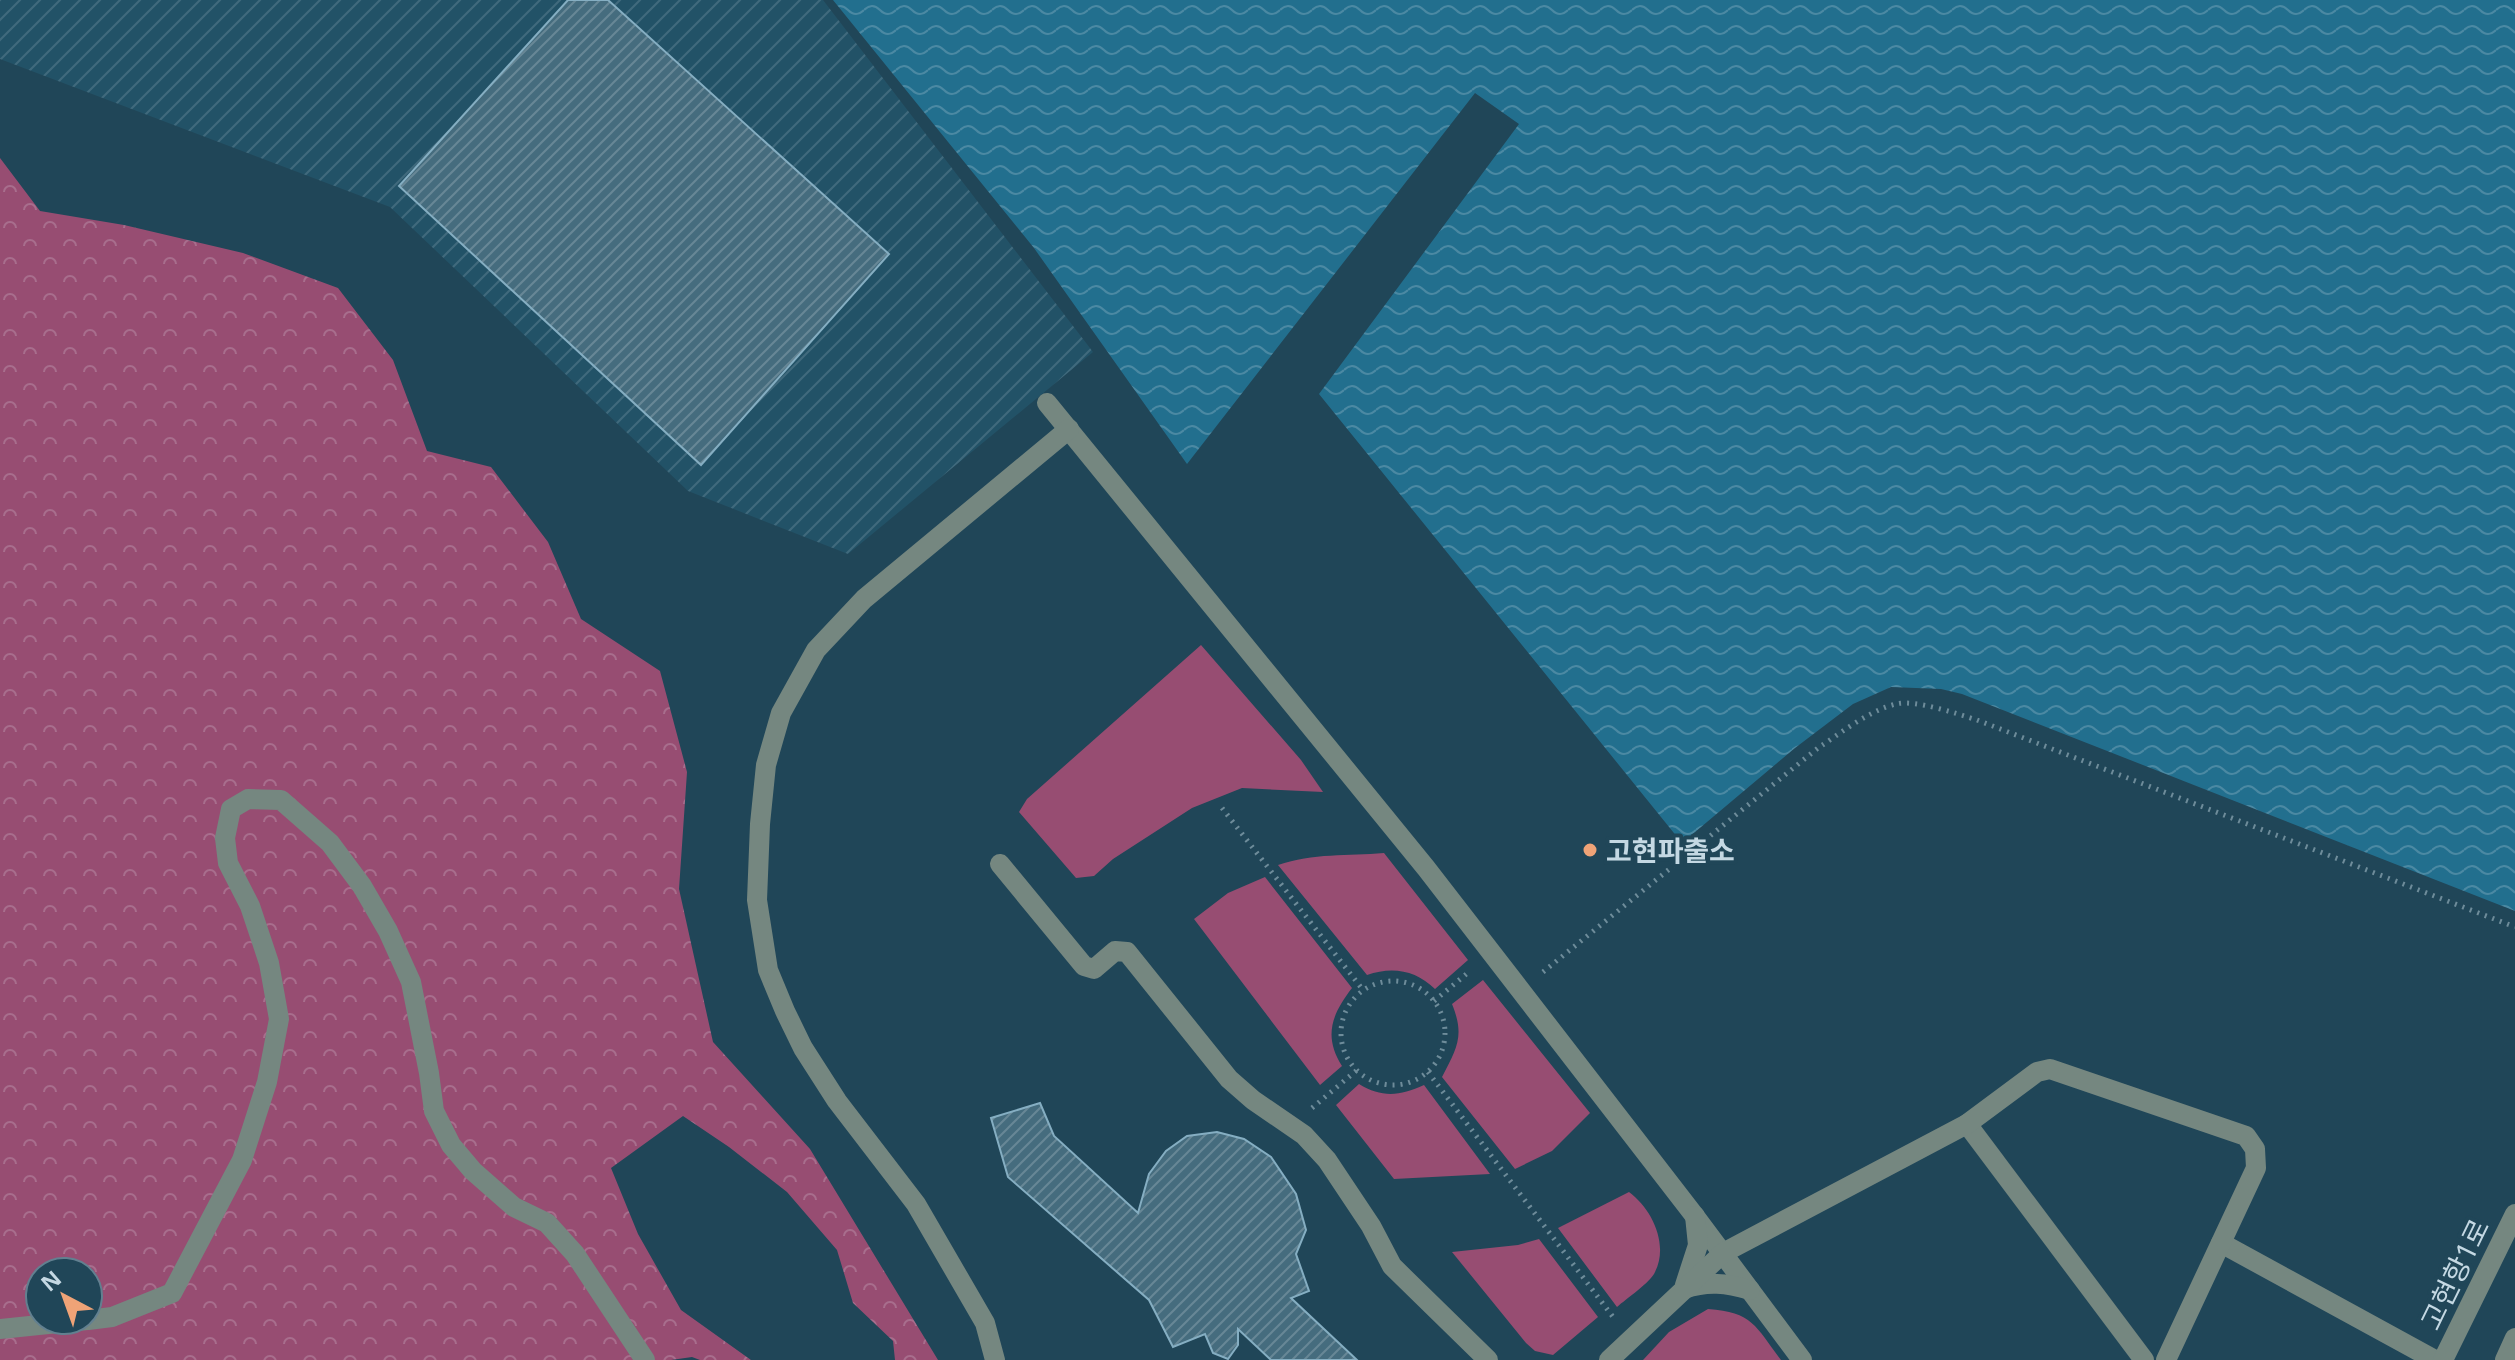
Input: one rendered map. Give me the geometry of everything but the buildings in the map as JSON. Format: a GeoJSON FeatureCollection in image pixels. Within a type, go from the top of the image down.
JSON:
{"type":"FeatureCollection","features":[{"type":"Feature","properties":{"kind":"street"},"geometry":{"type":"LineString","coordinates":[[1047,403],[1426,868],[1802,1360]]}},
{"type":"Feature","properties":{"kind":"street"},"geometry":{"type":"LineString","coordinates":[[995,1360],[985,1323],[923,1216],[837,1101],[803,1048],[785,1011],[768,970],[757,900],[760,824],[766,765],[781,713],[816,650],[864,599],[1069,429]]}},
{"type":"Feature","properties":{"kind":"street"},"geometry":{"type":"LineString","coordinates":[[1037,456],[1063,453],[1094,461]]}},
{"type":"Feature","properties":{"kind":"street"},"geometry":{"type":"LineString","coordinates":[[104,1318],[172,1293],[242,1160],[267,1082],[279,1019],[269,963],[250,906],[228,863],[225,838],[231,809],[248,799],[281,800],[330,843],[362,886],[388,931],[411,982],[434,1111],[451,1145],[473,1171],[514,1207],[547,1223],[575,1254],[645,1360]]}},
{"type":"Feature","properties":{"kind":"street"},"geometry":{"type":"LineString","coordinates":[[1000,864],[1084,966],[1094,969],[1115,951],[1127,952],[1229,1079],[1291,1126],[1327,1160],[1371,1226],[1392,1266],[1488,1360]]}},
{"type":"Feature","properties":{"kind":"street"},"geometry":{"type":"LineString","coordinates":[[1609,1360],[1723,1253],[1967,1124],[2041,1070],[2050,1069],[2246,1136],[2255,1149],[2256,1168],[2166,1360]]}},
{"type":"Feature","properties":{"kind":"street"},"geometry":{"type":"LineString","coordinates":[[1967,1124],[2144,1360]]}},
{"type":"Feature","properties":{"kind":"street","name":"고현항1로"},"geometry":{"type":"LineString","coordinates":[[2443,1360],[2515,1214]]}},
{"type":"Feature","properties":{"kind":"street"},"geometry":{"type":"LineString","coordinates":[[1684,1289],[1698,1245],[1694,1215]]}},
{"type":"Feature","properties":{"kind":"street"},"geometry":{"type":"LineString","coordinates":[[2221,1243],[2435,1360]]}},
{"type":"Feature","properties":{"kind":"street"},"geometry":{"type":"LineString","coordinates":[[1684,1289],[1699,1284],[1721,1283],[1750,1290]]}},
{"type":"Feature","properties":{"kind":"street"},"geometry":{"type":"LineString","coordinates":[[0,1329],[24,1327]]}},
{"type":"Feature","properties":{"kind":"street"},"geometry":{"type":"LineString","coordinates":[[2505,1360],[2515,1338]]}},
{"type":"Feature","properties":{"kind":"path"},"geometry":{"type":"LineString","coordinates":[[1520,990],[1818,748],[1863,719],[1897,703],[1937,708],[1977,720],[2515,927]]}},
{"type":"Feature","properties":{"kind":"path"},"geometry":{"type":"LineString","coordinates":[[1222,808],[1364,990]]}},
{"type":"Feature","properties":{"kind":"path"},"geometry":{"type":"LineString","coordinates":[[1434,1001],[1492,953]]}},
{"type":"Feature","properties":{"kind":"path"},"geometry":{"type":"LineString","coordinates":[[1398,981],[1415,986],[1434,1001],[1445,1025],[1445,1042],[1439,1059],[1428,1072],[1413,1081],[1397,1085],[1380,1084],[1357,1070],[1344,1050],[1341,1033],[1344,1016],[1352,1001],[1364,990],[1380,983],[1398,981]]}},
{"type":"Feature","properties":{"kind":"path"},"geometry":{"type":"LineString","coordinates":[[1291,1126],[1357,1070]]}},
{"type":"Feature","properties":{"kind":"path"},"geometry":{"type":"LineString","coordinates":[[1428,1072],[1631,1340]]}},
{"type":"Feature","properties":{"kind":"shaded area"},"geometry":{"type":"Polygon","coordinates":[[[0,0],[823,0],[1093,352],[848,554],[688,491],[390,207],[0,59],[0,0]]]}},
{"type":"Feature","properties":{"kind":"green space"},"geometry":{"type":"Polygon","coordinates":[[[0,158],[40,211],[124,225],[243,253],[338,288],[393,360],[427,451],[491,467],[548,542],[581,619],[660,671],[687,772],[679,889],[713,1042],[810,1149],[938,1360],[895,1360],[893,1341],[853,1303],[837,1250],[787,1192],[683,1116],[611,1168],[638,1234],[681,1310],[751,1360],[700,1360],[692,1357],[671,1360],[0,1360],[0,158]]]}},
{"type":"Feature","properties":{"kind":"green space"},"geometry":{"type":"Polygon","coordinates":[[[1201,645],[1301,760],[1323,792],[1242,788],[1192,808],[1113,859],[1094,876],[1076,878],[1019,812],[1027,799],[1201,645]]]}},
{"type":"Feature","properties":{"kind":"green space"},"geometry":{"type":"Polygon","coordinates":[[[1384,853],[1468,960],[1435,989],[1412,974],[1394,970],[1367,975],[1278,865],[1317,857],[1384,853]]]}},
{"type":"Feature","properties":{"kind":"green space"},"geometry":{"type":"Polygon","coordinates":[[[1265,877],[1352,988],[1339,1007],[1332,1026],[1333,1045],[1342,1066],[1320,1085],[1194,919],[1228,893],[1265,877]]]}},
{"type":"Feature","properties":{"kind":"green space"},"geometry":{"type":"Polygon","coordinates":[[[1483,980],[1590,1113],[1552,1151],[1515,1169],[1442,1077],[1458,1042],[1458,1025],[1452,1004],[1483,980]]]}},
{"type":"Feature","properties":{"kind":"green space"},"geometry":{"type":"Polygon","coordinates":[[[1359,1084],[1375,1092],[1391,1094],[1424,1085],[1490,1174],[1394,1179],[1336,1105],[1359,1084]]]}},
{"type":"Feature","properties":{"kind":"green space"},"geometry":{"type":"Polygon","coordinates":[[[1629,1192],[1645,1208],[1656,1228],[1659,1261],[1653,1276],[1617,1307],[1558,1228],[1629,1192]]]}},
{"type":"Feature","properties":{"kind":"green space"},"geometry":{"type":"Polygon","coordinates":[[[1539,1239],[1598,1317],[1553,1355],[1535,1351],[1526,1343],[1452,1252],[1518,1245],[1539,1239]]]}},
{"type":"Feature","properties":{"kind":"green space"},"geometry":{"type":"Polygon","coordinates":[[[1708,1309],[1735,1314],[1752,1323],[1781,1360],[1643,1360],[1669,1332],[1708,1309]]]}},
{"type":"Feature","properties":{"kind":"water"},"geometry":{"type":"Polygon","coordinates":[[[833,0],[2515,0],[2515,911],[1962,694],[1941,689],[1891,687],[1853,704],[1795,748],[1682,843],[1319,394],[1519,124],[1475,93],[1187,464],[1034,248],[833,0]]]}},
{"type":"Feature","properties":{"kind":"place","name":"고현파출소"},"geometry":{"type":"Point","coordinates":[1590,850]}}]}
